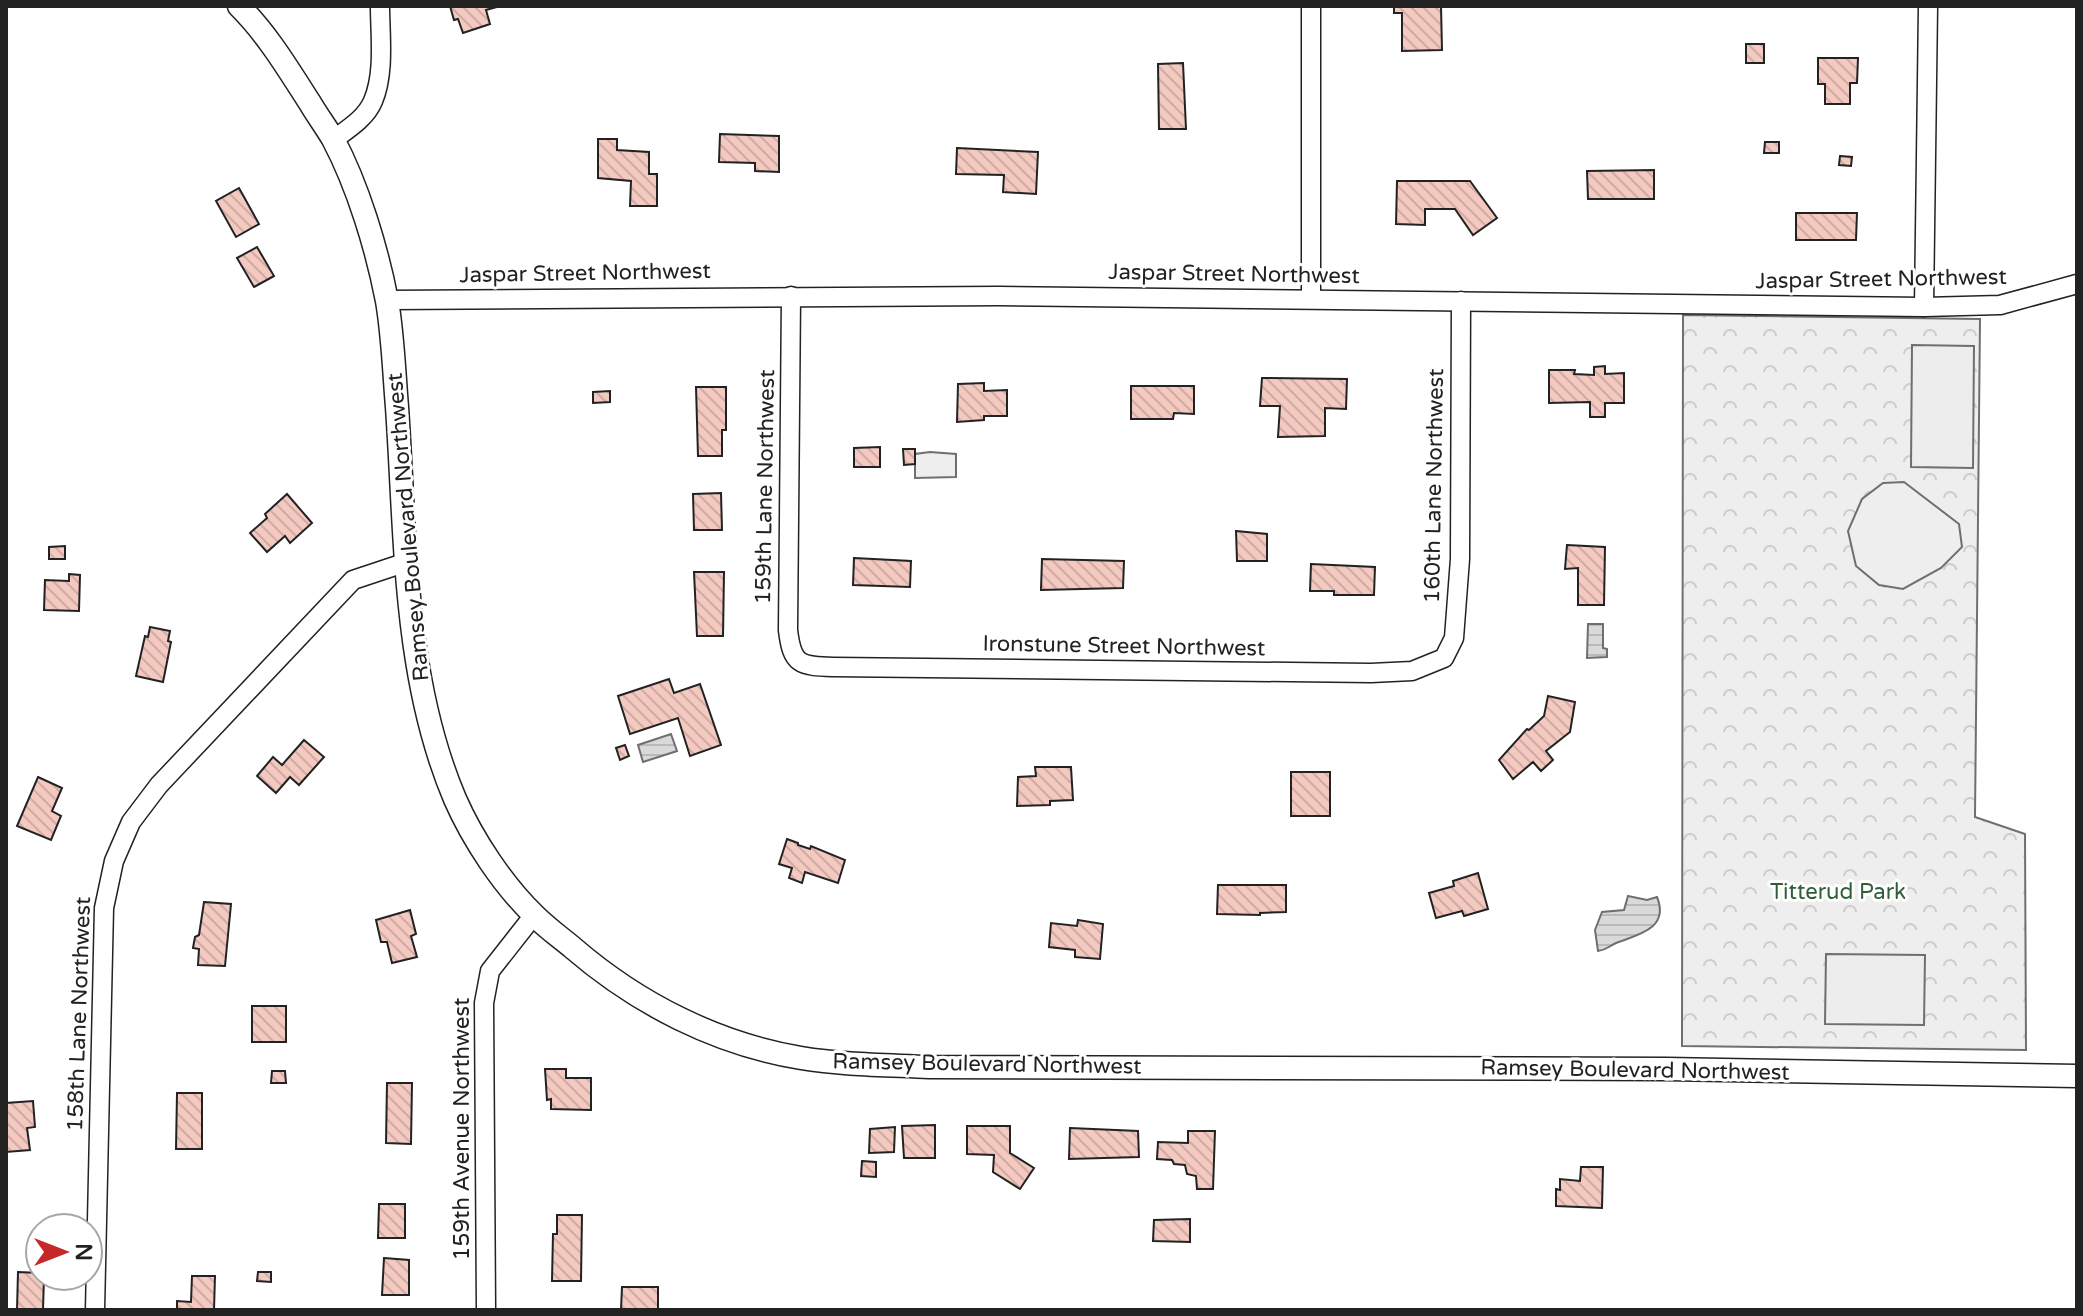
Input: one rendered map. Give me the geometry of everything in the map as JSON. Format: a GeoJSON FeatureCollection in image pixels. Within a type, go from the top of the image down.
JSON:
{"type":"FeatureCollection","features":[{"type":"Feature","properties":{"kind":"street","name":"Ramsey Boulevard Northwest"},"geometry":{"type":"LineString","coordinates":[[239,6],[284,60],[333,140],[362,209],[387,300],[414,639],[422,693],[438,752],[456,801],[482,847],[534,915],[598,969],[666,1013],[754,1047],[800,1058],[847,1064],[1650,1069],[2077,1076]]}},
{"type":"Feature","properties":{"kind":"street"},"geometry":{"type":"LineString","coordinates":[[333,140],[357,123],[373,101],[379,72],[380,6]]}},
{"type":"Feature","properties":{"kind":"street"},"geometry":{"type":"LineString","coordinates":[[1311,6],[1311,299]]}},
{"type":"Feature","properties":{"kind":"street"},"geometry":{"type":"LineString","coordinates":[[1924,307],[1928,6]]}},
{"type":"Feature","properties":{"kind":"street","name":"Jaspar Street Northwest"},"geometry":{"type":"LineString","coordinates":[[387,300],[791,296],[1924,307],[2000,305],[2077,284]]}},
{"type":"Feature","properties":{"kind":"street","name":"159th Lane Northwest"},"geometry":{"type":"LineString","coordinates":[[791,296],[788,630],[790,652],[799,661],[812,666]]}},
{"type":"Feature","properties":{"kind":"street","name":"160th Lane Northwest"},"geometry":{"type":"LineString","coordinates":[[1433,661],[1444,658],[1454,638],[1460,559],[1461,301]]}},
{"type":"Feature","properties":{"kind":"street","name":"158th Lane Northwest"},"geometry":{"type":"LineString","coordinates":[[95,1310],[104,908],[114,861],[131,822],[159,785],[353,580],[407,562]]}},
{"type":"Feature","properties":{"kind":"street","name":"Ironstune Street Northwest"},"geometry":{"type":"LineString","coordinates":[[812,666],[1371,673],[1412,671],[1433,661]]}},
{"type":"Feature","properties":{"kind":"street","name":"159th Avenue Northwest"},"geometry":{"type":"LineString","coordinates":[[486,1310],[484,1003],[490,971],[534,915]]}},
{"type":"Feature","properties":{"kind":"green space","name":"Titterud Park"},"geometry":{"type":"Polygon","coordinates":[[[1683,315],[1980,319],[1975,817],[2025,834],[2026,1050],[1682,1046],[1683,315]]]}},
{"type":"Feature","properties":{"kind":"green space"},"geometry":{"type":"Polygon","coordinates":[[[915,454],[956,454],[956,477],[915,478],[915,454]]]}},
{"type":"Feature","properties":{"kind":"green space"},"geometry":{"type":"Polygon","coordinates":[[[1904,482],[1959,524],[1962,547],[1941,568],[1903,589],[1879,585],[1856,566],[1848,531],[1862,499],[1883,483],[1904,482]]]}},
{"type":"Feature","properties":{"kind":"shaded area"},"geometry":{"type":"Polygon","coordinates":[[[1912,345],[1974,346],[1973,468],[1911,467],[1912,345]]]}},
{"type":"Feature","properties":{"kind":"shaded area"},"geometry":{"type":"Polygon","coordinates":[[[1588,624],[1603,624],[1603,648],[1607,649],[1607,657],[1587,658],[1588,624]]]}},
{"type":"Feature","properties":{"kind":"shaded area"},"geometry":{"type":"Polygon","coordinates":[[[671,734],[677,751],[643,762],[638,745],[671,734]]]}},
{"type":"Feature","properties":{"kind":"shaded area"},"geometry":{"type":"Polygon","coordinates":[[[1628,896],[1647,900],[1657,897],[1659,917],[1642,933],[1598,951],[1595,930],[1602,912],[1624,910],[1628,896]]]}},
{"type":"Feature","properties":{"kind":"shaded area"},"geometry":{"type":"Polygon","coordinates":[[[1826,954],[1925,955],[1924,1025],[1825,1024],[1826,954]]]}},
{"type":"Feature","properties":{"kind":"building"},"geometry":{"type":"Polygon","coordinates":[[[450,6],[497,7],[486,10],[490,24],[463,33],[458,19],[454,20],[450,6]]]}},
{"type":"Feature","properties":{"kind":"building"},"geometry":{"type":"Polygon","coordinates":[[[1394,6],[1441,6],[1442,50],[1402,51],[1402,13],[1394,13],[1394,6]]]}},
{"type":"Feature","properties":{"kind":"building"},"geometry":{"type":"Polygon","coordinates":[[[1746,44],[1764,44],[1764,63],[1746,63],[1746,44]]]}},
{"type":"Feature","properties":{"kind":"building"},"geometry":{"type":"Polygon","coordinates":[[[1818,58],[1858,58],[1857,83],[1850,83],[1850,104],[1825,104],[1825,84],[1818,84],[1818,58]]]}},
{"type":"Feature","properties":{"kind":"building"},"geometry":{"type":"Polygon","coordinates":[[[1183,63],[1186,129],[1159,129],[1158,64],[1183,63]]]}},
{"type":"Feature","properties":{"kind":"building"},"geometry":{"type":"Polygon","coordinates":[[[720,134],[779,136],[779,172],[755,171],[755,163],[719,162],[720,134]]]}},
{"type":"Feature","properties":{"kind":"building"},"geometry":{"type":"Polygon","coordinates":[[[598,139],[617,139],[617,150],[649,152],[649,174],[657,174],[657,206],[630,206],[631,181],[598,178],[598,139]]]}},
{"type":"Feature","properties":{"kind":"building"},"geometry":{"type":"Polygon","coordinates":[[[1765,142],[1779,142],[1779,153],[1764,153],[1765,142]]]}},
{"type":"Feature","properties":{"kind":"building"},"geometry":{"type":"Polygon","coordinates":[[[957,148],[1038,152],[1036,194],[1003,192],[1004,175],[956,174],[957,148]]]}},
{"type":"Feature","properties":{"kind":"building"},"geometry":{"type":"Polygon","coordinates":[[[1840,156],[1852,157],[1851,166],[1839,165],[1840,156]]]}},
{"type":"Feature","properties":{"kind":"building"},"geometry":{"type":"Polygon","coordinates":[[[1654,170],[1654,199],[1588,199],[1587,171],[1654,170]]]}},
{"type":"Feature","properties":{"kind":"building"},"geometry":{"type":"Polygon","coordinates":[[[1397,181],[1470,181],[1497,218],[1473,235],[1455,209],[1425,209],[1425,225],[1396,224],[1397,181]]]}},
{"type":"Feature","properties":{"kind":"building"},"geometry":{"type":"Polygon","coordinates":[[[239,188],[259,224],[236,237],[216,201],[239,188]]]}},
{"type":"Feature","properties":{"kind":"building"},"geometry":{"type":"Polygon","coordinates":[[[1796,213],[1857,213],[1856,240],[1796,240],[1796,213]]]}},
{"type":"Feature","properties":{"kind":"building"},"geometry":{"type":"Polygon","coordinates":[[[257,247],[274,276],[254,287],[237,258],[257,247]]]}},
{"type":"Feature","properties":{"kind":"building"},"geometry":{"type":"Polygon","coordinates":[[[1605,366],[1605,374],[1624,373],[1624,403],[1605,403],[1605,417],[1590,417],[1590,402],[1549,403],[1549,370],[1575,370],[1574,374],[1594,375],[1594,367],[1605,366]]]}},
{"type":"Feature","properties":{"kind":"building"},"geometry":{"type":"Polygon","coordinates":[[[1262,378],[1347,379],[1346,409],[1325,408],[1325,436],[1278,437],[1280,406],[1260,406],[1262,378]]]}},
{"type":"Feature","properties":{"kind":"building"},"geometry":{"type":"Polygon","coordinates":[[[984,383],[984,391],[1007,390],[1007,416],[984,416],[984,420],[957,422],[958,384],[984,383]]]}},
{"type":"Feature","properties":{"kind":"building"},"geometry":{"type":"Polygon","coordinates":[[[1131,386],[1194,386],[1194,414],[1174,413],[1173,419],[1131,419],[1131,386]]]}},
{"type":"Feature","properties":{"kind":"building"},"geometry":{"type":"Polygon","coordinates":[[[696,387],[726,387],[726,430],[722,430],[722,456],[698,456],[696,387]]]}},
{"type":"Feature","properties":{"kind":"building"},"geometry":{"type":"Polygon","coordinates":[[[610,391],[610,402],[593,403],[593,392],[610,391]]]}},
{"type":"Feature","properties":{"kind":"building"},"geometry":{"type":"Polygon","coordinates":[[[880,447],[880,467],[854,467],[854,448],[880,447]]]}},
{"type":"Feature","properties":{"kind":"building"},"geometry":{"type":"Polygon","coordinates":[[[903,449],[915,449],[915,464],[904,465],[903,449]]]}},
{"type":"Feature","properties":{"kind":"building"},"geometry":{"type":"Polygon","coordinates":[[[721,493],[722,530],[694,530],[693,494],[721,493]]]}},
{"type":"Feature","properties":{"kind":"building"},"geometry":{"type":"Polygon","coordinates":[[[287,494],[312,523],[290,543],[285,536],[267,552],[250,533],[287,494]]]}},
{"type":"Feature","properties":{"kind":"building"},"geometry":{"type":"Polygon","coordinates":[[[1236,531],[1267,534],[1267,561],[1237,561],[1236,531]]]}},
{"type":"Feature","properties":{"kind":"building"},"geometry":{"type":"Polygon","coordinates":[[[1567,545],[1605,547],[1604,605],[1578,605],[1578,568],[1565,569],[1567,545]]]}},
{"type":"Feature","properties":{"kind":"building"},"geometry":{"type":"Polygon","coordinates":[[[65,546],[65,559],[49,559],[49,547],[65,546]]]}},
{"type":"Feature","properties":{"kind":"building"},"geometry":{"type":"Polygon","coordinates":[[[854,558],[911,561],[910,587],[853,585],[854,558]]]}},
{"type":"Feature","properties":{"kind":"building"},"geometry":{"type":"Polygon","coordinates":[[[1042,559],[1124,561],[1123,588],[1041,590],[1042,559]]]}},
{"type":"Feature","properties":{"kind":"building"},"geometry":{"type":"Polygon","coordinates":[[[1311,564],[1375,567],[1374,595],[1334,595],[1334,591],[1310,591],[1311,564]]]}},
{"type":"Feature","properties":{"kind":"building"},"geometry":{"type":"Polygon","coordinates":[[[694,572],[724,572],[723,636],[697,636],[694,572]]]}},
{"type":"Feature","properties":{"kind":"building"},"geometry":{"type":"Polygon","coordinates":[[[69,574],[80,575],[79,611],[44,610],[45,580],[69,581],[69,574]]]}},
{"type":"Feature","properties":{"kind":"building"},"geometry":{"type":"Polygon","coordinates":[[[150,627],[170,631],[168,641],[171,642],[163,682],[136,676],[150,627]]]}},
{"type":"Feature","properties":{"kind":"building"},"geometry":{"type":"Polygon","coordinates":[[[669,679],[674,693],[700,684],[721,745],[690,756],[678,718],[630,734],[618,696],[669,679]]]}},
{"type":"Feature","properties":{"kind":"building"},"geometry":{"type":"Polygon","coordinates":[[[1548,696],[1575,702],[1570,732],[1546,751],[1553,760],[1541,771],[1533,762],[1513,779],[1499,760],[1527,729],[1544,716],[1548,696]]]}},
{"type":"Feature","properties":{"kind":"building"},"geometry":{"type":"Polygon","coordinates":[[[304,740],[324,757],[299,785],[290,777],[276,793],[257,776],[273,757],[282,765],[304,740]]]}},
{"type":"Feature","properties":{"kind":"building"},"geometry":{"type":"Polygon","coordinates":[[[625,745],[629,756],[620,760],[616,748],[625,745]]]}},
{"type":"Feature","properties":{"kind":"building"},"geometry":{"type":"Polygon","coordinates":[[[1035,767],[1071,767],[1073,800],[1050,801],[1050,805],[1017,806],[1018,777],[1036,776],[1035,767]]]}},
{"type":"Feature","properties":{"kind":"building"},"geometry":{"type":"Polygon","coordinates":[[[1291,772],[1330,772],[1330,816],[1291,816],[1291,772]]]}},
{"type":"Feature","properties":{"kind":"building"},"geometry":{"type":"Polygon","coordinates":[[[38,777],[62,788],[52,811],[61,816],[51,840],[17,826],[38,777]]]}},
{"type":"Feature","properties":{"kind":"building"},"geometry":{"type":"Polygon","coordinates":[[[787,839],[845,860],[838,883],[805,872],[802,883],[789,878],[792,868],[779,864],[787,839]]]}},
{"type":"Feature","properties":{"kind":"building"},"geometry":{"type":"Polygon","coordinates":[[[1478,873],[1488,909],[1464,916],[1462,911],[1436,918],[1429,893],[1454,886],[1453,881],[1478,873]]]}},
{"type":"Feature","properties":{"kind":"building"},"geometry":{"type":"Polygon","coordinates":[[[1218,885],[1286,885],[1286,912],[1217,914],[1218,885]]]}},
{"type":"Feature","properties":{"kind":"building"},"geometry":{"type":"Polygon","coordinates":[[[204,902],[231,904],[225,966],[198,965],[199,949],[193,948],[195,937],[199,935],[204,902]]]}},
{"type":"Feature","properties":{"kind":"building"},"geometry":{"type":"Polygon","coordinates":[[[410,910],[416,934],[411,936],[417,957],[392,963],[387,942],[381,942],[376,920],[410,910]]]}},
{"type":"Feature","properties":{"kind":"building"},"geometry":{"type":"Polygon","coordinates":[[[1078,920],[1103,924],[1100,959],[1075,957],[1075,950],[1049,947],[1051,923],[1077,926],[1078,920]]]}},
{"type":"Feature","properties":{"kind":"building"},"geometry":{"type":"Polygon","coordinates":[[[252,1006],[286,1006],[286,1042],[252,1042],[252,1006]]]}},
{"type":"Feature","properties":{"kind":"building"},"geometry":{"type":"Polygon","coordinates":[[[545,1069],[566,1069],[566,1078],[591,1078],[591,1110],[551,1109],[551,1099],[547,1100],[545,1069]]]}},
{"type":"Feature","properties":{"kind":"building"},"geometry":{"type":"Polygon","coordinates":[[[272,1071],[285,1071],[286,1083],[271,1083],[272,1071]]]}},
{"type":"Feature","properties":{"kind":"building"},"geometry":{"type":"Polygon","coordinates":[[[387,1083],[412,1083],[411,1144],[386,1143],[387,1083]]]}},
{"type":"Feature","properties":{"kind":"building"},"geometry":{"type":"Polygon","coordinates":[[[177,1093],[202,1093],[202,1149],[176,1149],[177,1093]]]}},
{"type":"Feature","properties":{"kind":"building"},"geometry":{"type":"Polygon","coordinates":[[[33,1101],[35,1127],[27,1128],[30,1150],[6,1152],[6,1103],[33,1101]]]}},
{"type":"Feature","properties":{"kind":"building"},"geometry":{"type":"Polygon","coordinates":[[[935,1125],[935,1158],[904,1158],[902,1126],[935,1125]]]}},
{"type":"Feature","properties":{"kind":"building"},"geometry":{"type":"Polygon","coordinates":[[[967,1126],[1010,1126],[1010,1153],[1034,1168],[1020,1189],[993,1172],[994,1155],[967,1154],[967,1126]]]}},
{"type":"Feature","properties":{"kind":"building"},"geometry":{"type":"Polygon","coordinates":[[[895,1127],[894,1152],[869,1153],[870,1129],[895,1127]]]}},
{"type":"Feature","properties":{"kind":"building"},"geometry":{"type":"Polygon","coordinates":[[[1070,1128],[1138,1131],[1139,1157],[1069,1159],[1070,1128]]]}},
{"type":"Feature","properties":{"kind":"building"},"geometry":{"type":"Polygon","coordinates":[[[1188,1131],[1215,1131],[1213,1189],[1197,1189],[1196,1176],[1187,1174],[1185,1165],[1157,1159],[1158,1142],[1188,1143],[1188,1131]]]}},
{"type":"Feature","properties":{"kind":"building"},"geometry":{"type":"Polygon","coordinates":[[[862,1161],[876,1162],[876,1177],[861,1176],[862,1161]]]}},
{"type":"Feature","properties":{"kind":"building"},"geometry":{"type":"Polygon","coordinates":[[[1581,1167],[1603,1167],[1602,1208],[1556,1206],[1556,1189],[1560,1190],[1560,1179],[1580,1181],[1581,1167]]]}},
{"type":"Feature","properties":{"kind":"building"},"geometry":{"type":"Polygon","coordinates":[[[379,1204],[405,1204],[405,1238],[378,1238],[379,1204]]]}},
{"type":"Feature","properties":{"kind":"building"},"geometry":{"type":"Polygon","coordinates":[[[557,1215],[582,1215],[581,1281],[552,1281],[553,1234],[557,1234],[557,1215]]]}},
{"type":"Feature","properties":{"kind":"building"},"geometry":{"type":"Polygon","coordinates":[[[1190,1219],[1190,1242],[1153,1241],[1154,1220],[1190,1219]]]}},
{"type":"Feature","properties":{"kind":"building"},"geometry":{"type":"Polygon","coordinates":[[[384,1258],[409,1260],[409,1295],[382,1295],[384,1258]]]}},
{"type":"Feature","properties":{"kind":"building"},"geometry":{"type":"Polygon","coordinates":[[[18,1272],[24,1272],[24,1292],[44,1292],[43,1310],[17,1310],[18,1272]]]}},
{"type":"Feature","properties":{"kind":"building"},"geometry":{"type":"Polygon","coordinates":[[[258,1272],[271,1272],[271,1282],[257,1281],[258,1272]]]}},
{"type":"Feature","properties":{"kind":"building"},"geometry":{"type":"Polygon","coordinates":[[[192,1276],[215,1276],[214,1310],[177,1310],[177,1301],[191,1302],[192,1276]]]}},
{"type":"Feature","properties":{"kind":"building"},"geometry":{"type":"Polygon","coordinates":[[[622,1287],[658,1287],[658,1310],[621,1310],[622,1287]]]}}]}
